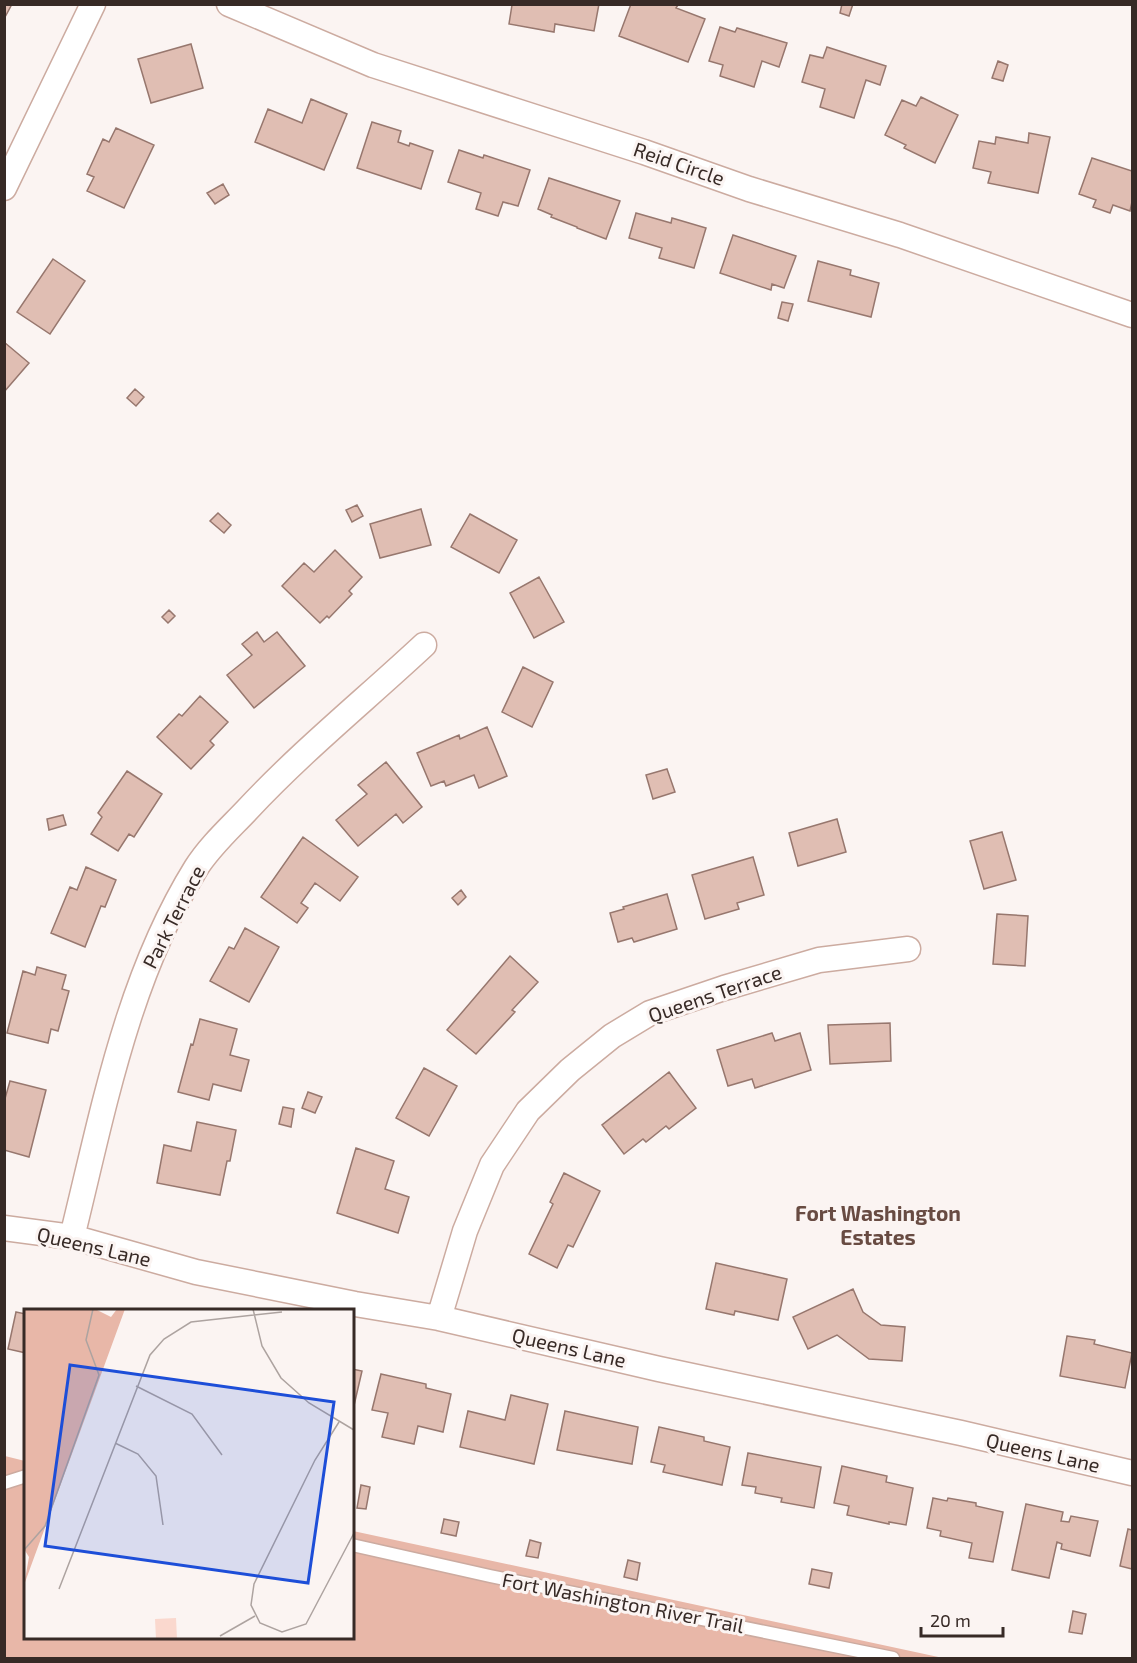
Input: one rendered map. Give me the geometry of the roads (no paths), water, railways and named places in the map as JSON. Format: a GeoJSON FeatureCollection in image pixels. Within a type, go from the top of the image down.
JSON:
{"type":"FeatureCollection","features":[{"type":"Feature","properties":{"kind":"street"},"geometry":{"type":"LineString","coordinates":[[4,188],[93,4]]}},
{"type":"Feature","properties":{"kind":"street","name":"Reid Circle"},"geometry":{"type":"LineString","coordinates":[[229,4],[373,65],[644,152],[749,189],[900,235],[1132,315]]}},
{"type":"Feature","properties":{"kind":"street","name":"Park Terrace"},"geometry":{"type":"LineString","coordinates":[[72,1237],[111,1077],[133,1003],[157,944],[197,866],[282,773],[424,645]]}},
{"type":"Feature","properties":{"kind":"street","name":"Queens Terrace"},"geometry":{"type":"LineString","coordinates":[[439,1318],[465,1231],[492,1165],[528,1111],[570,1070],[612,1036],[650,1013],[819,960],[908,950]]}},
{"type":"Feature","properties":{"kind":"street","name":"Queens Lane"},"geometry":{"type":"LineString","coordinates":[[4,1228],[72,1237],[196,1272],[355,1304],[439,1318],[1132,1473]]}},
{"type":"Feature","properties":{"kind":"lane"},"geometry":{"type":"LineString","coordinates":[[4,1483],[24,1477]]}},
{"type":"Feature","properties":{"kind":"lane","name":"Fort Washington River Trail"},"geometry":{"type":"LineString","coordinates":[[354,1545],[490,1576],[893,1659]]}},
{"type":"Feature","properties":{"kind":"district","name":"Fort Washington Estates"},"geometry":{"type":"Point","coordinates":[878,1226]}}]}
